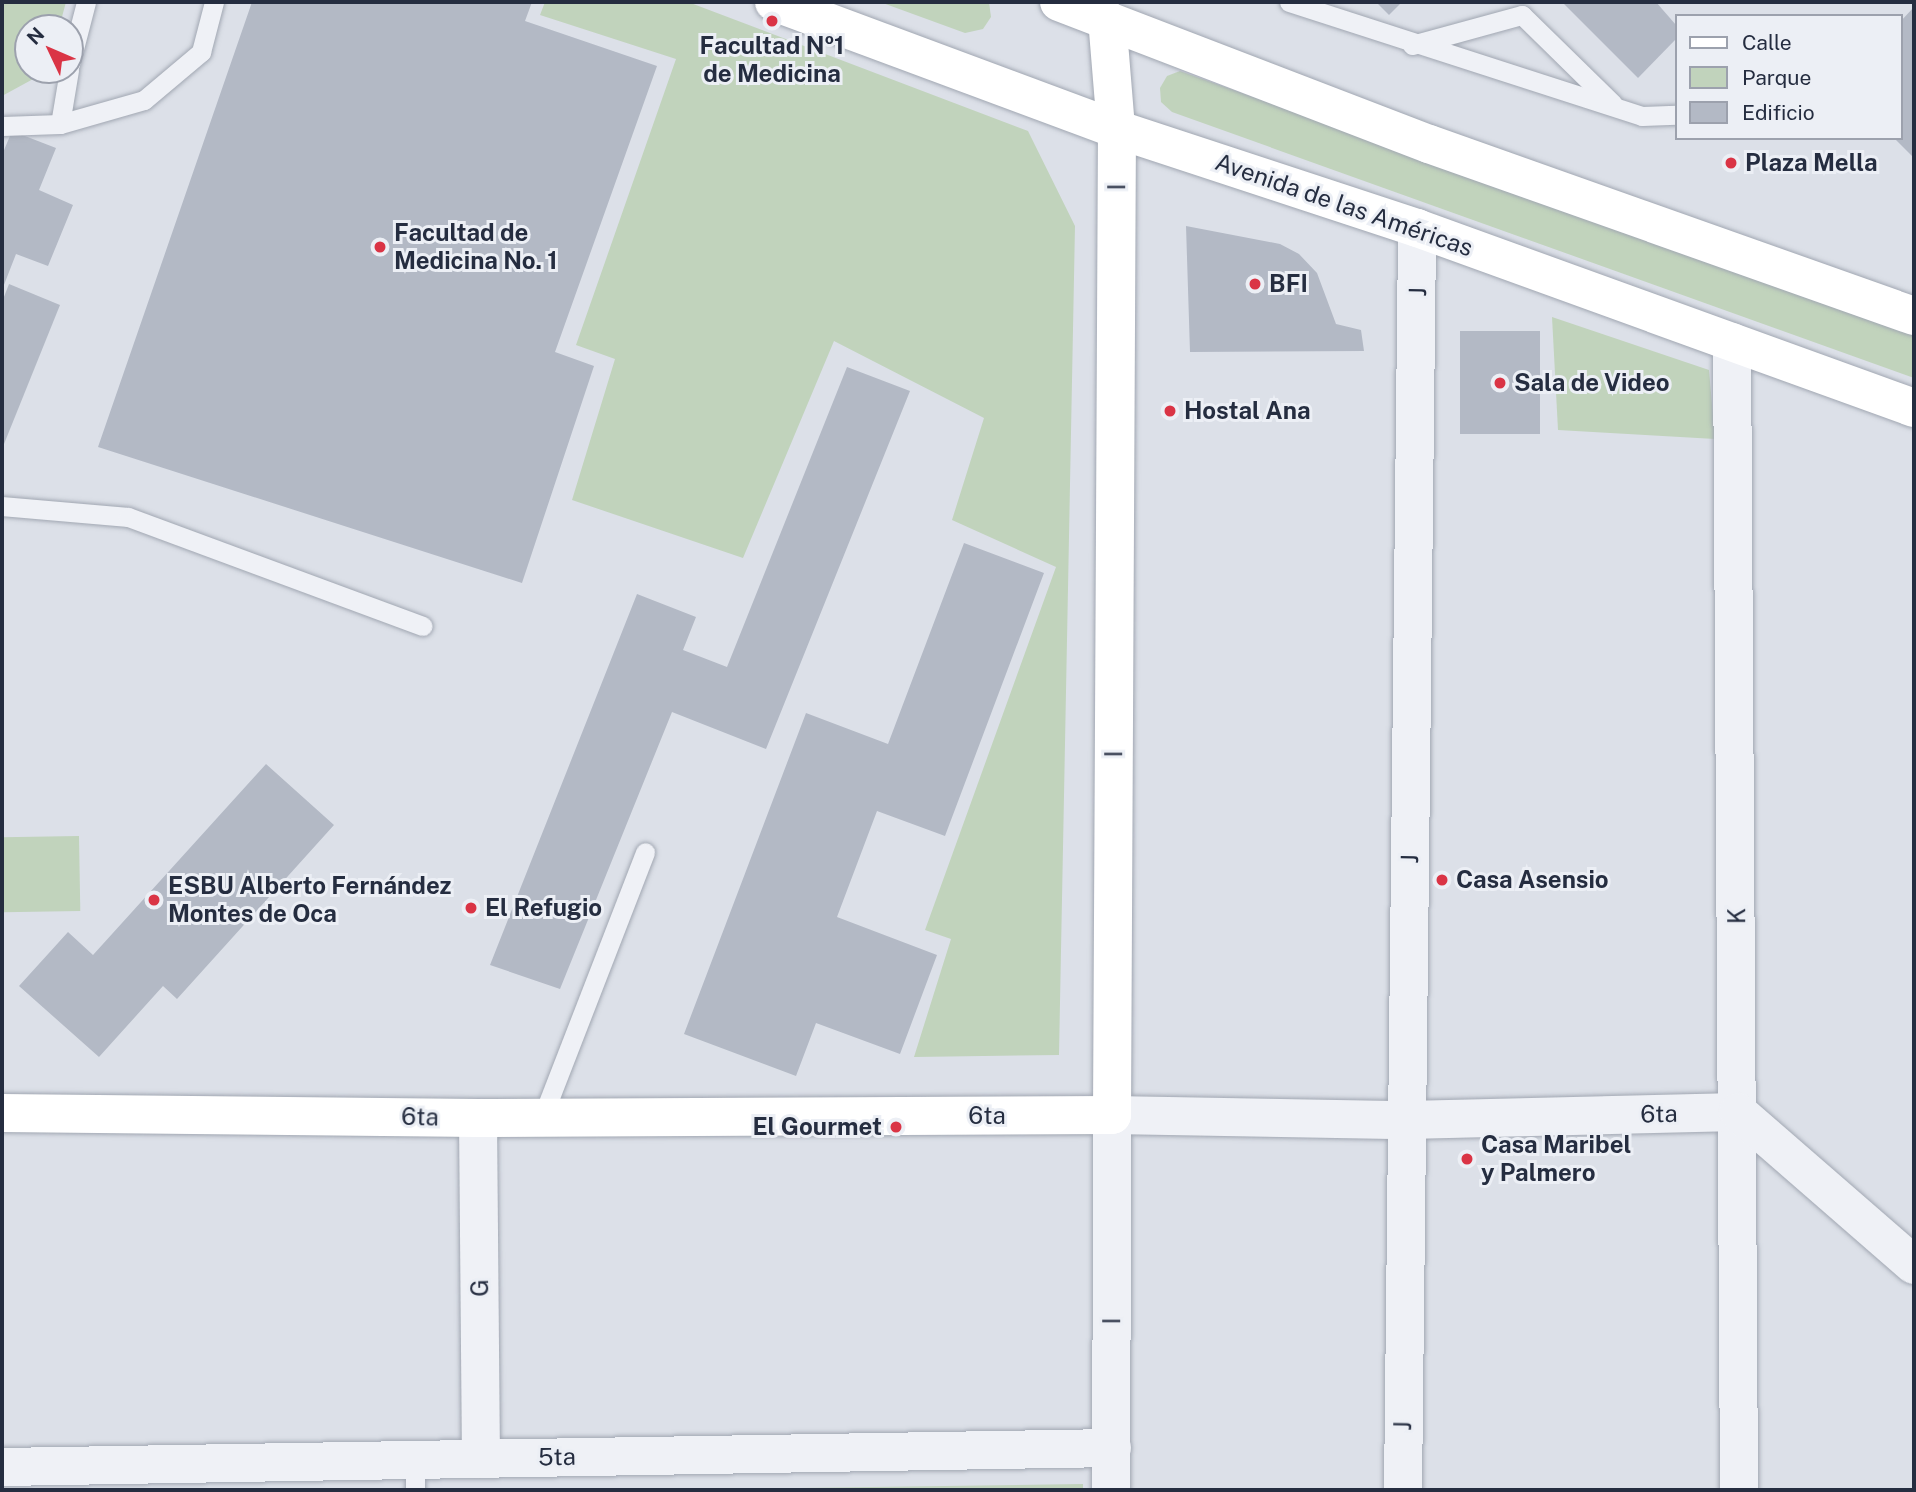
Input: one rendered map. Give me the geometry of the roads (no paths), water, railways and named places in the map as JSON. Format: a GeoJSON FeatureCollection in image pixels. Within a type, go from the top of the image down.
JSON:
{"type":"FeatureCollection","features":[{"type":"Feature","properties":{"kind":"street","name":"Avenida de las Américas"},"geometry":{"type":"LineString","coordinates":[[774,2],[1114,128],[1417,228],[1914,408]]}},
{"type":"Feature","properties":{"kind":"street"},"geometry":{"type":"LineString","coordinates":[[1059,2],[1108,11],[1429,144],[1914,316]]}},
{"type":"Feature","properties":{"kind":"street","name":"I"},"geometry":{"type":"LineString","coordinates":[[1108,11],[1114,128],[1111,1490]]}},
{"type":"Feature","properties":{"kind":"street","name":"J"},"geometry":{"type":"LineString","coordinates":[[1403,1490],[1417,228]]}},
{"type":"Feature","properties":{"kind":"street","name":"K"},"geometry":{"type":"LineString","coordinates":[[1732,342],[1739,1490]]}},
{"type":"Feature","properties":{"kind":"street"},"geometry":{"type":"LineString","coordinates":[[1738,1112],[1914,1265]]}},
{"type":"Feature","properties":{"kind":"street","name":"6ta"},"geometry":{"type":"LineString","coordinates":[[2,1113],[478,1118],[1112,1115],[1406,1120],[1738,1112]]}},
{"type":"Feature","properties":{"kind":"street","name":"G"},"geometry":{"type":"LineString","coordinates":[[478,1118],[481,1458]]}},
{"type":"Feature","properties":{"kind":"street","name":"5ta"},"geometry":{"type":"LineString","coordinates":[[2,1467],[415,1475],[481,1458],[1112,1448]]}},
{"type":"Feature","properties":{"kind":"lane"},"geometry":{"type":"LineString","coordinates":[[2,126],[60,124],[144,100],[201,52],[214,2]]}},
{"type":"Feature","properties":{"kind":"lane"},"geometry":{"type":"LineString","coordinates":[[1289,2],[1412,45],[1642,116],[1674,115]]}},
{"type":"Feature","properties":{"kind":"lane"},"geometry":{"type":"LineString","coordinates":[[1412,45],[1522,15],[1616,108]]}},
{"type":"Feature","properties":{"kind":"lane"},"geometry":{"type":"LineString","coordinates":[[60,124],[67,84]]}},
{"type":"Feature","properties":{"kind":"lane"},"geometry":{"type":"LineString","coordinates":[[2,506],[128,517],[422,626]]}},
{"type":"Feature","properties":{"kind":"lane"},"geometry":{"type":"LineString","coordinates":[[542,1118],[645,852]]}},
{"type":"Feature","properties":{"kind":"place","name":"Facultad Nº1 de Medicina"},"geometry":{"type":"Point","coordinates":[772,21]}},
{"type":"Feature","properties":{"kind":"place","name":"Plaza Mella"},"geometry":{"type":"Point","coordinates":[1731,163]}},
{"type":"Feature","properties":{"kind":"place","name":"Facultad de Medicina No. 1"},"geometry":{"type":"Point","coordinates":[380,247]}},
{"type":"Feature","properties":{"kind":"place","name":"BFI"},"geometry":{"type":"Point","coordinates":[1255,284]}},
{"type":"Feature","properties":{"kind":"place","name":"Sala de Video"},"geometry":{"type":"Point","coordinates":[1500,383]}},
{"type":"Feature","properties":{"kind":"place","name":"Hostal Ana"},"geometry":{"type":"Point","coordinates":[1170,411]}},
{"type":"Feature","properties":{"kind":"place","name":"Casa Asensio"},"geometry":{"type":"Point","coordinates":[1442,880]}},
{"type":"Feature","properties":{"kind":"place","name":"ESBU Alberto Fernández Montes de Oca"},"geometry":{"type":"Point","coordinates":[154,900]}},
{"type":"Feature","properties":{"kind":"place","name":"El Refugio"},"geometry":{"type":"Point","coordinates":[471,908]}},
{"type":"Feature","properties":{"kind":"place","name":"El Gourmet"},"geometry":{"type":"Point","coordinates":[896,1127]}},
{"type":"Feature","properties":{"kind":"place","name":"Casa Maribel y Palmero"},"geometry":{"type":"Point","coordinates":[1467,1159]}}]}
